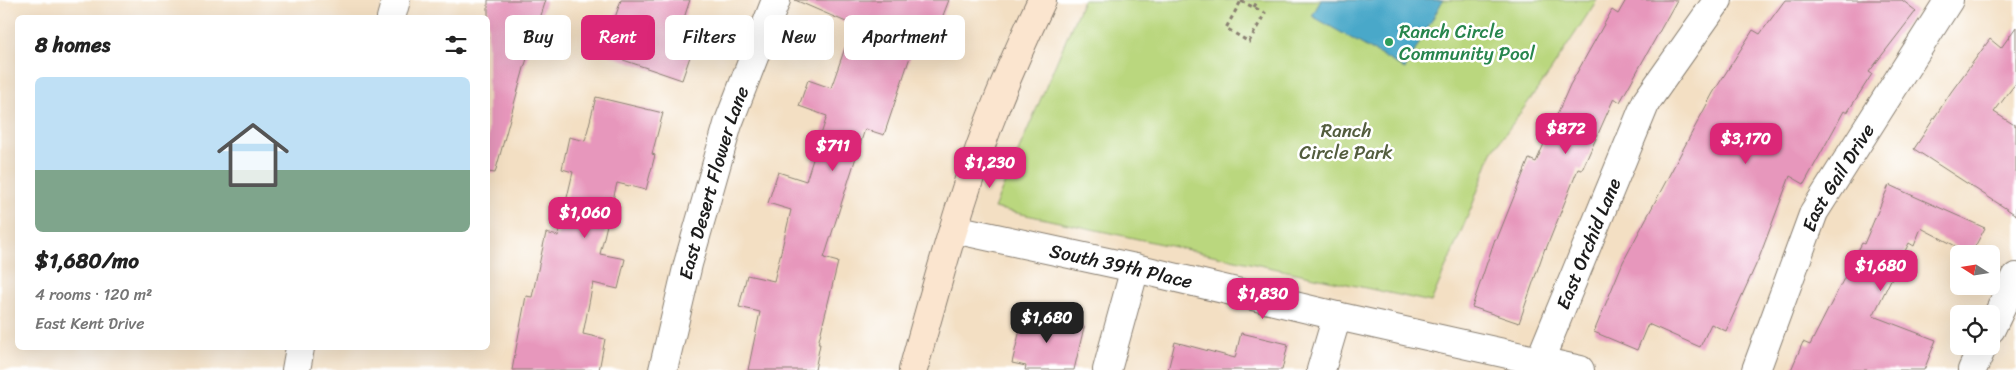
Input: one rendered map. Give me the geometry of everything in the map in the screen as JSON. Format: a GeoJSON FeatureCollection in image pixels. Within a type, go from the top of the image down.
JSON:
{"type":"FeatureCollection","features":[{"type":"Feature","properties":{"kind":"street"},"geometry":{"type":"LineString","coordinates":[[393,15],[396,0]]}},
{"type":"Feature","properties":{"kind":"street","name":"East Desert Flower Lane"},"geometry":{"type":"LineString","coordinates":[[663,370],[688,264],[728,124],[776,0]]}},
{"type":"Feature","properties":{"kind":"street"},"geometry":{"type":"LineString","coordinates":[[913,370],[954,229],[989,124],[1014,60],[1042,0]]}},
{"type":"Feature","properties":{"kind":"street","name":"East Orchid Lane"},"geometry":{"type":"LineString","coordinates":[[1540,360],[1646,102],[1718,0]]}},
{"type":"Feature","properties":{"kind":"street","name":"East Gail Drive"},"geometry":{"type":"LineString","coordinates":[[1756,370],[1814,212],[1949,0]]}},
{"type":"Feature","properties":{"kind":"street","name":"South 39th Place"},"geometry":{"type":"LineString","coordinates":[[954,229],[1135,268],[1580,370]]}},
{"type":"Feature","properties":{"kind":"street"},"geometry":{"type":"LineString","coordinates":[[1107,370],[1135,268]]}},
{"type":"Feature","properties":{"kind":"street"},"geometry":{"type":"LineString","coordinates":[[2000,310],[2016,277]]}},
{"type":"Feature","properties":{"kind":"street"},"geometry":{"type":"LineString","coordinates":[[1321,370],[1338,316]]}},
{"type":"Feature","properties":{"kind":"street"},"geometry":{"type":"LineString","coordinates":[[296,370],[300,350]]}},
{"type":"Feature","properties":{"kind":"street"},"geometry":{"type":"LineString","coordinates":[[1972,370],[1979,355]]}},
{"type":"Feature","properties":{"kind":"path"},"geometry":{"type":"LineString","coordinates":[[1254,7],[1258,0]]}},
{"type":"Feature","properties":{"kind":"path"},"geometry":{"type":"LineString","coordinates":[[1241,1],[1254,7],[1265,13],[1249,42],[1226,28],[1241,1]]}},
{"type":"Feature","properties":{"kind":"green space","name":"Ranch Circle Park"},"geometry":{"type":"Polygon","coordinates":[[[1083,0],[1597,0],[1550,72],[1492,152],[1472,206],[1431,302],[994,208],[1083,0]]]}},
{"type":"Feature","properties":{"kind":"water","name":"Ranch Circle Community Pool"},"geometry":{"type":"Polygon","coordinates":[[[1321,0],[1443,0],[1405,69],[1312,16],[1321,0]]]}},
{"type":"Feature","properties":{"kind":"building"},"geometry":{"type":"Polygon","coordinates":[[[488,0],[546,0],[541,15],[505,15],[505,60],[527,60],[495,173],[490,172],[490,15],[488,15],[488,0]]]}},
{"type":"Feature","properties":{"kind":"building"},"geometry":{"type":"Polygon","coordinates":[[[621,0],[690,0],[685,15],[665,15],[665,60],[689,60],[682,80],[623,60],[655,60],[655,15],[616,15],[621,0]]]}},
{"type":"Feature","properties":{"kind":"building"},"geometry":{"type":"Polygon","coordinates":[[[795,0],[949,0],[943,15],[844,15],[844,21],[834,17],[834,15],[830,15],[795,0]]]}},
{"type":"Feature","properties":{"kind":"building"},"geometry":{"type":"Polygon","coordinates":[[[1626,0],[1677,0],[1620,102],[1614,98],[1582,170],[1578,169],[1545,248],[1519,323],[1472,307],[1495,239],[1497,239],[1529,159],[1536,162],[1570,85],[1612,10],[1618,14],[1626,0]]]}},
{"type":"Feature","properties":{"kind":"building"},"geometry":{"type":"Polygon","coordinates":[[[1785,0],[1902,0],[1916,11],[1869,72],[1872,74],[1847,113],[1844,111],[1804,184],[1790,176],[1759,258],[1726,331],[1711,324],[1700,347],[1648,324],[1637,350],[1594,332],[1623,262],[1713,93],[1753,30],[1760,34],[1785,0]]]}},
{"type":"Feature","properties":{"kind":"building"},"geometry":{"type":"Polygon","coordinates":[[[2016,27],[2016,83],[1994,112],[2016,126],[2016,215],[1914,149],[1951,92],[1990,39],[2001,48],[2016,27]]]}},
{"type":"Feature","properties":{"kind":"building"},"geometry":{"type":"Polygon","coordinates":[[[844,51],[844,60],[909,60],[884,135],[865,129],[824,258],[838,262],[818,344],[820,344],[815,370],[748,370],[760,312],[739,307],[747,275],[774,281],[791,210],[768,203],[778,172],[806,181],[827,116],[799,106],[808,80],[831,88],[844,51]]]}},
{"type":"Feature","properties":{"kind":"building"},"geometry":{"type":"Polygon","coordinates":[[[596,97],[663,113],[652,154],[655,155],[646,190],[617,183],[600,254],[625,259],[618,289],[593,283],[583,334],[605,339],[599,370],[512,370],[526,296],[532,297],[546,233],[558,236],[573,172],[562,169],[569,137],[585,141],[596,97]]]}},
{"type":"Feature","properties":{"kind":"building"},"geometry":{"type":"Polygon","coordinates":[[[1889,185],[1985,228],[1976,245],[1954,245],[1921,228],[1914,246],[1909,243],[1873,316],[1936,340],[1924,370],[1791,370],[1803,342],[1810,345],[1862,243],[1864,244],[1889,185]]]}},
{"type":"Feature","properties":{"kind":"building"},"geometry":{"type":"Polygon","coordinates":[[[1024,313],[1084,327],[1074,370],[1025,370],[1026,366],[1012,363],[1024,313]]]}},
{"type":"Feature","properties":{"kind":"building"},"geometry":{"type":"Polygon","coordinates":[[[1241,333],[1288,344],[1282,370],[1168,370],[1175,342],[1235,358],[1241,333]]]}},
{"type":"Feature","properties":{"kind":"place","name":"Ranch Circle Community Pool"},"geometry":{"type":"Point","coordinates":[1389,42]}}]}
